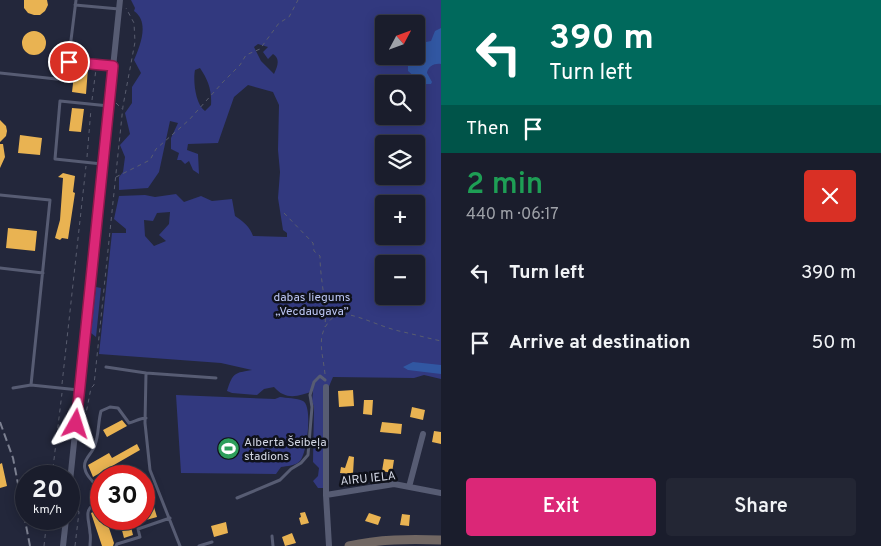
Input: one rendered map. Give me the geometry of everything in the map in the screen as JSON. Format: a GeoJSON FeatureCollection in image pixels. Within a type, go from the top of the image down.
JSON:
{"type":"FeatureCollection","features":[{"type":"Feature","properties":{"kind":"main road"},"geometry":{"type":"LineString","coordinates":[[349,546],[441,540]]}},
{"type":"Feature","properties":{"kind":"street"},"geometry":{"type":"LineString","coordinates":[[72,465],[119,9],[122,2]]}},
{"type":"Feature","properties":{"kind":"street"},"geometry":{"type":"LineString","coordinates":[[326,383],[326,495],[329,546]]}},
{"type":"Feature","properties":{"kind":"street"},"geometry":{"type":"LineString","coordinates":[[409,487],[423,434]]}},
{"type":"Feature","properties":{"kind":"street","name":"AIRU IELA"},"geometry":{"type":"LineString","coordinates":[[326,495],[394,484],[441,493]]}},
{"type":"Feature","properties":{"kind":"street"},"geometry":{"type":"LineString","coordinates":[[63,546],[65,530]]}},
{"type":"Feature","properties":{"kind":"lane"},"geometry":{"type":"LineString","coordinates":[[0,73],[66,80],[76,0]]}},
{"type":"Feature","properties":{"kind":"lane"},"geometry":{"type":"LineString","coordinates":[[75,5],[119,9]]}},
{"type":"Feature","properties":{"kind":"lane"},"geometry":{"type":"LineString","coordinates":[[69,62],[113,66]]}},
{"type":"Feature","properties":{"kind":"lane"},"geometry":{"type":"LineString","coordinates":[[103,164],[55,160],[60,101],[109,106]]}},
{"type":"Feature","properties":{"kind":"lane"},"geometry":{"type":"LineString","coordinates":[[0,195],[50,200],[31,385]]}},
{"type":"Feature","properties":{"kind":"lane"},"geometry":{"type":"LineString","coordinates":[[0,268],[43,273]]}},
{"type":"Feature","properties":{"kind":"lane"},"geometry":{"type":"LineString","coordinates":[[106,368],[216,378]]}},
{"type":"Feature","properties":{"kind":"lane"},"geometry":{"type":"LineString","coordinates":[[146,373],[146,418],[150,470],[180,546]]}},
{"type":"Feature","properties":{"kind":"lane"},"geometry":{"type":"LineString","coordinates":[[237,498],[280,480],[291,468],[301,463],[308,455],[312,407],[310,395],[314,382],[320,376],[326,383]]}},
{"type":"Feature","properties":{"kind":"lane"},"geometry":{"type":"LineString","coordinates":[[13,388],[31,385],[80,390]]}},
{"type":"Feature","properties":{"kind":"lane"},"geometry":{"type":"LineString","coordinates":[[90,546],[87,513],[91,506],[99,500],[97,488],[88,477],[84,468],[85,461],[95,447],[101,411],[110,407],[118,408],[129,423],[139,418],[146,418]]}},
{"type":"Feature","properties":{"kind":"lane"},"geometry":{"type":"LineString","coordinates":[[116,546],[140,537],[138,529],[170,518]]}},
{"type":"Feature","properties":{"kind":"lane"},"geometry":{"type":"LineString","coordinates":[[272,536],[273,546]]}},
{"type":"Feature","properties":{"kind":"lane"},"geometry":{"type":"LineString","coordinates":[[199,546],[212,542]]}},
{"type":"Feature","properties":{"kind":"path"},"geometry":{"type":"LineString","coordinates":[[116,177],[150,160],[156,150],[189,120],[240,65],[246,55],[260,49],[279,23],[289,17],[298,0]]}},
{"type":"Feature","properties":{"kind":"path"},"geometry":{"type":"LineString","coordinates":[[81,440],[91,388],[94,385],[123,110],[135,42],[134,23],[122,2]]}},
{"type":"Feature","properties":{"kind":"path"},"geometry":{"type":"LineString","coordinates":[[53,465],[96,65]]}},
{"type":"Feature","properties":{"kind":"path"},"geometry":{"type":"LineString","coordinates":[[110,96],[123,110]]}},
{"type":"Feature","properties":{"kind":"path"},"geometry":{"type":"LineString","coordinates":[[284,213],[304,236],[313,243],[314,251],[320,256],[323,302],[326,316],[325,328]]}},
{"type":"Feature","properties":{"kind":"path"},"geometry":{"type":"LineString","coordinates":[[326,383],[321,337],[325,328],[338,313],[361,317],[367,321],[398,331],[441,341]]}},
{"type":"Feature","properties":{"kind":"path"},"geometry":{"type":"LineString","coordinates":[[44,546],[46,530]]}},
{"type":"Feature","properties":{"kind":"path"},"geometry":{"type":"LineString","coordinates":[[75,546],[77,530]]}},
{"type":"Feature","properties":{"kind":"green space","name":"dabas liegums „Vecdaugava”"},"geometry":{"type":"Polygon","coordinates":[[[131,0],[441,0],[441,379],[424,375],[414,378],[333,377],[327,391],[323,488],[318,488],[313,481],[318,476],[319,468],[313,462],[313,391],[298,396],[288,396],[274,387],[264,389],[257,395],[232,393],[227,391],[235,374],[252,370],[221,363],[99,354],[112,233],[126,233],[126,229],[114,219],[119,196],[145,195],[155,197],[176,194],[184,202],[201,196],[212,201],[232,199],[235,216],[246,224],[253,236],[287,237],[287,233],[283,230],[278,198],[280,172],[278,150],[279,105],[273,92],[248,85],[234,97],[218,143],[188,144],[187,150],[198,154],[199,174],[193,170],[189,161],[185,164],[181,160],[177,160],[179,153],[171,149],[171,138],[178,123],[170,121],[159,172],[148,188],[119,190],[119,177],[123,172],[125,157],[120,145],[130,134],[125,113],[132,103],[132,87],[141,73],[134,60],[141,41],[143,28],[142,21],[134,11],[135,8],[131,0]],[[258,44],[254,47],[261,61],[274,74],[278,63],[277,58],[273,54],[268,59],[263,52],[268,47],[258,44]],[[200,68],[195,70],[197,98],[205,111],[211,105],[209,85],[200,68]],[[170,212],[157,213],[153,221],[144,220],[145,236],[154,246],[166,241],[159,235],[169,224],[170,212]]]}},
{"type":"Feature","properties":{"kind":"green space"},"geometry":{"type":"Polygon","coordinates":[[[96,287],[101,288],[96,337],[91,333],[96,287]]]}},
{"type":"Feature","properties":{"kind":"green space","name":"Alberta Šeibeļa stadions"},"geometry":{"type":"Polygon","coordinates":[[[176,395],[275,399],[280,397],[303,401],[308,412],[308,430],[303,457],[296,464],[281,467],[276,474],[181,473],[176,395]]]}},
{"type":"Feature","properties":{"kind":"water"},"geometry":{"type":"Polygon","coordinates":[[[441,28],[441,64],[436,64],[429,68],[427,73],[432,82],[431,84],[425,84],[425,75],[413,75],[408,71],[408,65],[425,65],[425,42],[431,41],[435,31],[441,28]]]}},
{"type":"Feature","properties":{"kind":"water"},"geometry":{"type":"Polygon","coordinates":[[[413,362],[441,365],[441,374],[408,370],[403,367],[413,362]]]}},
{"type":"Feature","properties":{"kind":"building"},"geometry":{"type":"Polygon","coordinates":[[[24,0],[47,0],[48,5],[40,15],[34,15],[28,13],[24,8],[24,0]]]}},
{"type":"Feature","properties":{"kind":"building"},"geometry":{"type":"Polygon","coordinates":[[[34,31],[39,32],[45,38],[45,48],[39,54],[34,55],[29,54],[23,48],[22,43],[23,38],[29,32],[34,31]]]}},
{"type":"Feature","properties":{"kind":"building"},"geometry":{"type":"Polygon","coordinates":[[[75,67],[88,68],[86,94],[72,92],[75,67]]]}},
{"type":"Feature","properties":{"kind":"building"},"geometry":{"type":"Polygon","coordinates":[[[72,108],[84,109],[81,132],[69,131],[72,108]]]}},
{"type":"Feature","properties":{"kind":"building"},"geometry":{"type":"Polygon","coordinates":[[[0,120],[6,126],[7,131],[6,136],[0,142],[0,120]]]}},
{"type":"Feature","properties":{"kind":"building"},"geometry":{"type":"Polygon","coordinates":[[[20,135],[42,138],[40,155],[18,153],[20,135]]]}},
{"type":"Feature","properties":{"kind":"building"},"geometry":{"type":"Polygon","coordinates":[[[0,144],[3,144],[5,157],[0,168],[0,144]]]}},
{"type":"Feature","properties":{"kind":"building"},"geometry":{"type":"Polygon","coordinates":[[[63,173],[75,176],[73,192],[75,193],[68,239],[62,238],[60,240],[55,238],[60,220],[63,178],[58,177],[63,173]]]}},
{"type":"Feature","properties":{"kind":"building"},"geometry":{"type":"Polygon","coordinates":[[[8,228],[37,231],[35,251],[6,248],[8,228]]]}},
{"type":"Feature","properties":{"kind":"building"},"geometry":{"type":"Polygon","coordinates":[[[353,390],[354,406],[339,407],[338,391],[353,390]]]}},
{"type":"Feature","properties":{"kind":"building"},"geometry":{"type":"Polygon","coordinates":[[[364,400],[373,400],[372,415],[363,414],[364,400]]]}},
{"type":"Feature","properties":{"kind":"building"},"geometry":{"type":"Polygon","coordinates":[[[412,407],[425,410],[423,420],[410,417],[412,407]]]}},
{"type":"Feature","properties":{"kind":"building"},"geometry":{"type":"Polygon","coordinates":[[[122,420],[127,426],[107,437],[103,430],[122,420]]]}},
{"type":"Feature","properties":{"kind":"building"},"geometry":{"type":"Polygon","coordinates":[[[382,422],[402,424],[401,434],[380,432],[382,422]]]}},
{"type":"Feature","properties":{"kind":"building"},"geometry":{"type":"Polygon","coordinates":[[[434,431],[441,432],[441,444],[432,442],[434,431]]]}},
{"type":"Feature","properties":{"kind":"building"},"geometry":{"type":"Polygon","coordinates":[[[137,444],[140,450],[114,465],[90,465],[90,470],[88,465],[109,453],[112,458],[137,444]]]}},
{"type":"Feature","properties":{"kind":"building"},"geometry":{"type":"Polygon","coordinates":[[[349,456],[354,457],[353,474],[340,473],[341,467],[345,468],[349,456]]]}},
{"type":"Feature","properties":{"kind":"building"},"geometry":{"type":"Polygon","coordinates":[[[384,459],[394,460],[392,473],[382,471],[384,459]]]}},
{"type":"Feature","properties":{"kind":"building"},"geometry":{"type":"Polygon","coordinates":[[[2,463],[7,486],[0,488],[0,464],[2,463]]]}},
{"type":"Feature","properties":{"kind":"building"},"geometry":{"type":"Polygon","coordinates":[[[305,512],[309,523],[301,525],[300,513],[305,512]]]}},
{"type":"Feature","properties":{"kind":"building"},"geometry":{"type":"Polygon","coordinates":[[[369,513],[381,517],[378,525],[365,521],[369,513]]]}},
{"type":"Feature","properties":{"kind":"building"},"geometry":{"type":"Polygon","coordinates":[[[402,514],[410,515],[409,526],[400,525],[402,514]]]}},
{"type":"Feature","properties":{"kind":"building"},"geometry":{"type":"Polygon","coordinates":[[[226,522],[228,533],[214,537],[211,526],[226,522]]]}},
{"type":"Feature","properties":{"kind":"building"},"geometry":{"type":"Polygon","coordinates":[[[97,530],[110,530],[114,543],[113,546],[102,546],[97,530]]]}},
{"type":"Feature","properties":{"kind":"building"},"geometry":{"type":"Polygon","coordinates":[[[122,530],[132,530],[133,535],[124,538],[122,530]]]}},
{"type":"Feature","properties":{"kind":"building"},"geometry":{"type":"Polygon","coordinates":[[[292,533],[296,543],[285,546],[282,537],[292,533]]]}},
{"type":"Feature","properties":{"kind":"railway"},"geometry":{"type":"LineString","coordinates":[[0,422],[13,458],[30,546]]}},
{"type":"Feature","properties":{"kind":"place","name":"Alberta Šeibeļa stadions"},"geometry":{"type":"Point","coordinates":[228,449]}},
{"type":"Feature","properties":{"kind":"route"},"geometry":{"type":"LineString","coordinates":[[69,62],[113,66],[76,424]]}}]}
